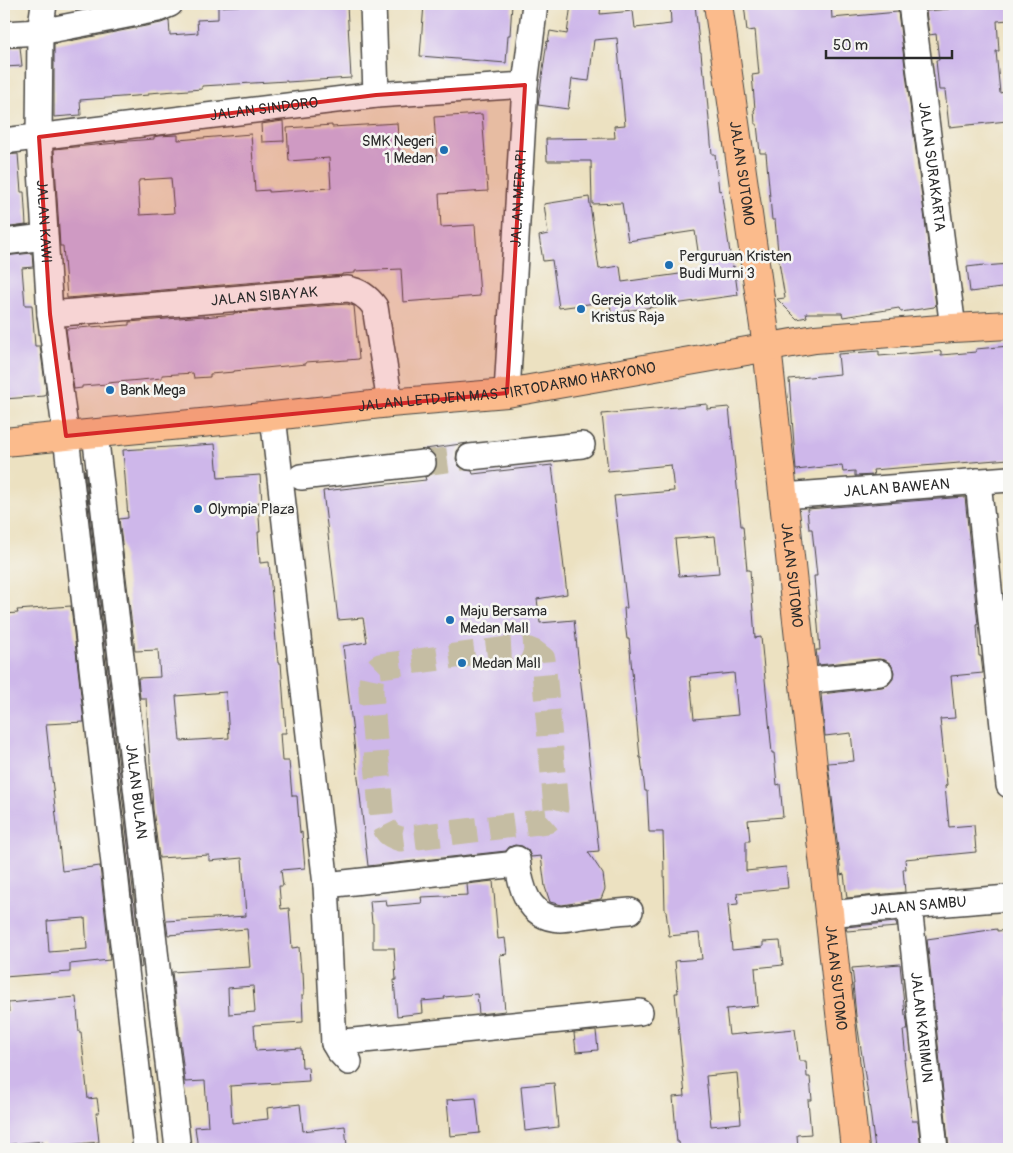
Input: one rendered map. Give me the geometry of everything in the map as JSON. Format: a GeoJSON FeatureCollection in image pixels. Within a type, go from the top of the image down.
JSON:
{"type":"FeatureCollection","features":[{"type":"Feature","properties":{"kind":"main road","name":"JALAN SUTOMO"},"geometry":{"type":"LineString","coordinates":[[718,4],[767,347],[855,1149]]}},
{"type":"Feature","properties":{"kind":"main road","name":"JALAN LETDJEN MAS TIRTODARMO HARYONO"},"geometry":{"type":"LineString","coordinates":[[4,442],[507,393],[815,338],[1009,326]]}},
{"type":"Feature","properties":{"kind":"street","name":"JALAN KAWI"},"geometry":{"type":"LineString","coordinates":[[44,4],[40,32],[39,137],[44,237],[50,314],[66,436]]}},
{"type":"Feature","properties":{"kind":"street"},"geometry":{"type":"LineString","coordinates":[[4,34],[40,32],[158,9],[170,4]]}},
{"type":"Feature","properties":{"kind":"street"},"geometry":{"type":"LineString","coordinates":[[373,4],[376,95]]}},
{"type":"Feature","properties":{"kind":"street","name":"JALAN MERAPI"},"geometry":{"type":"LineString","coordinates":[[507,393],[525,85],[535,4]]}},
{"type":"Feature","properties":{"kind":"street","name":"JALAN SURAKARTA"},"geometry":{"type":"LineString","coordinates":[[911,4],[953,328]]}},
{"type":"Feature","properties":{"kind":"street","name":"JALAN SINDORO"},"geometry":{"type":"LineString","coordinates":[[4,141],[376,95],[525,85]]}},
{"type":"Feature","properties":{"kind":"street"},"geometry":{"type":"LineString","coordinates":[[4,242],[44,237]]}},
{"type":"Feature","properties":{"kind":"street","name":"JALAN SIBAYAK"},"geometry":{"type":"LineString","coordinates":[[50,314],[348,289],[356,290],[365,296],[375,307],[390,403]]}},
{"type":"Feature","properties":{"kind":"street"},"geometry":{"type":"LineString","coordinates":[[273,416],[308,637],[326,885],[342,1053],[640,1012]]}},
{"type":"Feature","properties":{"kind":"street","name":"JALAN BULAN"},"geometry":{"type":"LineString","coordinates":[[95,434],[178,1149]]}},
{"type":"Feature","properties":{"kind":"street","name":"JALAN BULAN"},"geometry":{"type":"LineString","coordinates":[[66,436],[146,1149]]}},
{"type":"Feature","properties":{"kind":"street"},"geometry":{"type":"LineString","coordinates":[[470,457],[582,444]]}},
{"type":"Feature","properties":{"kind":"street"},"geometry":{"type":"LineString","coordinates":[[300,477],[423,463]]}},
{"type":"Feature","properties":{"kind":"street","name":"JALAN BAWEAN"},"geometry":{"type":"LineString","coordinates":[[783,496],[1009,479]]}},
{"type":"Feature","properties":{"kind":"street"},"geometry":{"type":"LineString","coordinates":[[978,481],[1009,785]]}},
{"type":"Feature","properties":{"kind":"street"},"geometry":{"type":"LineString","coordinates":[[804,681],[880,673]]}},
{"type":"Feature","properties":{"kind":"street"},"geometry":{"type":"LineString","coordinates":[[326,885],[517,861],[526,898],[534,909],[546,916],[559,919],[630,911]]}},
{"type":"Feature","properties":{"kind":"street","name":"JALAN SAMBU"},"geometry":{"type":"LineString","coordinates":[[829,914],[1009,898]]}},
{"type":"Feature","properties":{"kind":"street","name":"JALAN KARIMUN"},"geometry":{"type":"LineString","coordinates":[[909,906],[934,1149]]}},
{"type":"Feature","properties":{"kind":"highlighted area"},"geometry":{"type":"Polygon","coordinates":[[[525,85],[507,393],[66,436],[50,314],[39,137],[376,95],[525,85]]]}},
{"type":"Feature","properties":{"kind":"building"},"geometry":{"type":"Polygon","coordinates":[[[286,4],[286,6],[319,4],[319,7],[347,5],[351,78],[202,86],[202,89],[80,100],[81,115],[54,117],[54,44],[169,20],[170,35],[198,33],[197,20],[218,19],[218,7],[286,4]]]}},
{"type":"Feature","properties":{"kind":"building"},"geometry":{"type":"Polygon","coordinates":[[[424,4],[512,4],[506,63],[420,56],[424,4]]]}},
{"type":"Feature","properties":{"kind":"building"},"geometry":{"type":"Polygon","coordinates":[[[571,4],[601,4],[600,14],[633,11],[635,28],[671,24],[670,4],[695,4],[703,74],[705,74],[712,154],[715,154],[719,191],[721,190],[738,295],[611,313],[610,301],[559,308],[552,260],[543,261],[539,236],[548,234],[544,204],[589,197],[599,269],[620,266],[622,282],[701,271],[695,231],[628,241],[622,203],[592,204],[591,161],[547,161],[546,139],[615,138],[614,126],[625,125],[617,38],[594,40],[589,81],[572,79],[568,109],[538,105],[550,31],[567,34],[571,4]]]}},
{"type":"Feature","properties":{"kind":"building"},"geometry":{"type":"Polygon","coordinates":[[[744,4],[831,4],[832,18],[898,12],[936,305],[934,307],[901,312],[899,308],[843,317],[842,313],[806,313],[807,317],[797,319],[777,299],[785,298],[775,220],[772,220],[766,153],[760,153],[757,124],[755,124],[752,75],[759,74],[755,30],[747,31],[744,4]]]}},
{"type":"Feature","properties":{"kind":"building"},"geometry":{"type":"Polygon","coordinates":[[[948,4],[1009,4],[1009,20],[997,21],[999,51],[996,51],[1000,93],[1004,92],[1007,121],[949,127],[945,90],[939,90],[936,60],[939,60],[936,34],[929,35],[926,11],[949,9],[948,4]]]}},
{"type":"Feature","properties":{"kind":"building"},"geometry":{"type":"Polygon","coordinates":[[[20,47],[22,66],[4,67],[4,48],[20,47]]]}},
{"type":"Feature","properties":{"kind":"building"},"geometry":{"type":"Polygon","coordinates":[[[482,114],[488,191],[439,194],[441,227],[475,225],[480,296],[403,302],[401,269],[355,271],[355,273],[342,275],[67,298],[63,246],[60,246],[54,149],[154,139],[154,137],[158,136],[178,135],[178,140],[251,134],[255,191],[269,190],[269,192],[331,188],[329,158],[289,161],[287,128],[397,123],[400,162],[437,160],[434,117],[482,114]],[[171,178],[139,180],[140,215],[174,213],[171,178]]]}},
{"type":"Feature","properties":{"kind":"building"},"geometry":{"type":"Polygon","coordinates":[[[283,121],[284,141],[262,142],[261,124],[283,121]]]}},
{"type":"Feature","properties":{"kind":"building"},"geometry":{"type":"Polygon","coordinates":[[[18,154],[21,192],[24,192],[26,225],[4,228],[4,155],[18,154]]]}},
{"type":"Feature","properties":{"kind":"building"},"geometry":{"type":"Polygon","coordinates":[[[32,253],[33,267],[22,268],[25,305],[32,305],[35,346],[40,346],[46,390],[45,396],[4,399],[4,256],[32,253]]]}},
{"type":"Feature","properties":{"kind":"building"},"geometry":{"type":"Polygon","coordinates":[[[1009,264],[1009,287],[970,292],[967,267],[1009,264]]]}},
{"type":"Feature","properties":{"kind":"building"},"geometry":{"type":"Polygon","coordinates":[[[347,304],[354,306],[359,359],[306,362],[306,364],[210,374],[210,377],[194,378],[193,373],[162,375],[162,378],[82,386],[82,388],[74,389],[66,329],[129,325],[129,322],[347,304]]]}},
{"type":"Feature","properties":{"kind":"building"},"geometry":{"type":"Polygon","coordinates":[[[1009,346],[1009,459],[873,470],[874,475],[855,476],[855,471],[843,472],[842,465],[796,470],[789,379],[840,374],[838,354],[879,351],[879,356],[941,351],[941,355],[976,352],[976,349],[1009,346]]]}},
{"type":"Feature","properties":{"kind":"building"},"geometry":{"type":"Polygon","coordinates":[[[707,404],[707,409],[729,407],[741,526],[743,526],[747,570],[750,570],[755,638],[761,637],[772,753],[774,753],[777,785],[780,784],[783,817],[748,820],[750,841],[746,841],[746,871],[786,867],[788,888],[737,893],[738,904],[728,905],[732,950],[763,947],[763,942],[780,941],[783,965],[755,968],[758,1006],[726,1009],[729,1035],[795,1029],[799,1061],[806,1061],[807,1077],[810,1077],[812,1100],[808,1100],[811,1134],[797,1135],[798,1149],[680,1149],[679,1142],[677,1142],[673,1097],[685,1096],[675,993],[678,993],[675,961],[702,959],[699,933],[669,936],[665,911],[663,832],[649,832],[647,791],[645,791],[640,758],[629,639],[627,639],[625,622],[624,608],[627,608],[614,496],[674,491],[671,465],[608,471],[602,414],[707,404]],[[715,536],[675,539],[679,576],[719,573],[715,536]],[[734,673],[690,677],[694,719],[738,715],[734,673]],[[737,1073],[706,1076],[711,1126],[741,1123],[737,1073]]]}},
{"type":"Feature","properties":{"kind":"building","name":"Medan Mall"},"geometry":{"type":"Polygon","coordinates":[[[468,443],[461,446],[457,451],[456,459],[459,466],[465,470],[472,471],[473,474],[552,465],[567,594],[537,599],[540,623],[574,620],[599,851],[588,852],[603,874],[605,889],[601,899],[562,905],[550,902],[545,887],[541,856],[531,857],[528,850],[522,846],[515,845],[509,847],[506,851],[368,866],[343,646],[367,642],[363,618],[338,620],[323,491],[426,480],[425,477],[432,474],[436,469],[437,462],[434,454],[425,449],[468,443]]]}},
{"type":"Feature","properties":{"kind":"building"},"geometry":{"type":"Polygon","coordinates":[[[215,444],[218,478],[260,475],[262,502],[258,502],[260,532],[258,532],[260,563],[269,562],[278,663],[281,663],[286,733],[280,733],[282,761],[289,761],[292,796],[297,796],[305,868],[281,870],[283,886],[279,886],[281,909],[289,908],[292,948],[299,947],[301,972],[303,972],[303,1022],[254,1025],[256,1051],[301,1048],[302,1067],[308,1067],[309,1081],[230,1086],[232,1123],[268,1119],[267,1108],[300,1104],[303,1131],[345,1126],[347,1146],[319,1149],[198,1149],[195,1127],[208,1126],[205,1081],[185,1082],[172,972],[250,967],[247,929],[168,935],[166,921],[246,916],[242,858],[209,861],[209,855],[159,858],[153,809],[146,698],[140,698],[138,678],[160,677],[158,650],[135,651],[119,519],[128,518],[123,450],[215,444]],[[226,692],[176,696],[180,741],[229,738],[226,692]],[[253,986],[228,988],[229,1014],[255,1012],[253,986]]]}},
{"type":"Feature","properties":{"kind":"building"},"geometry":{"type":"Polygon","coordinates":[[[84,470],[142,967],[140,968],[84,470]]]}},
{"type":"Feature","properties":{"kind":"building"},"geometry":{"type":"Polygon","coordinates":[[[965,497],[978,625],[979,656],[981,656],[983,673],[951,676],[955,718],[940,719],[949,827],[974,825],[976,852],[905,859],[906,869],[903,869],[905,892],[847,898],[844,874],[841,875],[828,763],[854,761],[851,733],[825,736],[821,694],[882,687],[888,685],[893,679],[894,672],[891,664],[879,659],[818,665],[816,650],[820,650],[814,576],[817,576],[812,529],[809,529],[807,509],[965,497]]]}},
{"type":"Feature","properties":{"kind":"building"},"geometry":{"type":"Polygon","coordinates":[[[71,606],[84,722],[46,724],[62,871],[100,866],[110,960],[70,964],[70,972],[4,977],[4,614],[18,613],[17,610],[71,606]],[[85,918],[47,921],[49,952],[87,949],[85,918]]]}},
{"type":"Feature","properties":{"kind":"building"},"geometry":{"type":"Polygon","coordinates":[[[493,881],[498,939],[505,938],[507,954],[500,955],[505,1011],[479,1014],[477,994],[422,1001],[423,1013],[397,1016],[394,948],[373,948],[373,923],[370,901],[386,900],[387,906],[422,903],[421,897],[468,895],[467,884],[493,881]]]}},
{"type":"Feature","properties":{"kind":"building"},"geometry":{"type":"Polygon","coordinates":[[[896,922],[897,927],[847,931],[846,927],[896,922]]]}},
{"type":"Feature","properties":{"kind":"building"},"geometry":{"type":"Polygon","coordinates":[[[997,929],[997,931],[1009,930],[1009,1149],[949,1149],[927,939],[997,929]]]}},
{"type":"Feature","properties":{"kind":"building"},"geometry":{"type":"Polygon","coordinates":[[[900,964],[908,1030],[903,1030],[906,1059],[904,1059],[912,1121],[918,1121],[921,1149],[875,1149],[856,1016],[852,968],[900,964]]]}},
{"type":"Feature","properties":{"kind":"building"},"geometry":{"type":"Polygon","coordinates":[[[76,997],[88,1099],[97,1098],[99,1113],[96,1113],[99,1142],[44,1147],[43,1141],[4,1145],[4,1013],[9,1012],[8,1003],[76,997]]]}},
{"type":"Feature","properties":{"kind":"building"},"geometry":{"type":"Polygon","coordinates":[[[596,1031],[598,1050],[576,1052],[574,1033],[596,1031]]]}},
{"type":"Feature","properties":{"kind":"building"},"geometry":{"type":"Polygon","coordinates":[[[554,1083],[558,1127],[525,1131],[521,1086],[554,1083]]]}},
{"type":"Feature","properties":{"kind":"building"},"geometry":{"type":"Polygon","coordinates":[[[476,1098],[480,1133],[450,1136],[447,1100],[476,1098]]]}},
{"type":"Feature","properties":{"kind":"tunnel"},"geometry":{"type":"LineString","coordinates":[[423,463],[470,457]]}},
{"type":"Feature","properties":{"kind":"tunnel"},"geometry":{"type":"LineString","coordinates":[[524,648],[534,652],[543,659],[556,808],[554,815],[547,821],[401,839],[391,835],[382,822],[371,692],[371,681],[374,672],[380,666],[524,648]]}},
{"type":"Feature","properties":{"kind":"place","name":"SMK Negeri 1 Medan"},"geometry":{"type":"Point","coordinates":[444,150]}},
{"type":"Feature","properties":{"kind":"place","name":"Perguruan Kristen Budi Murni 3"},"geometry":{"type":"Point","coordinates":[669,265]}},
{"type":"Feature","properties":{"kind":"place","name":"Gereja Katolik Kristus Raja"},"geometry":{"type":"Point","coordinates":[581,309]}},
{"type":"Feature","properties":{"kind":"place","name":"Bank Mega"},"geometry":{"type":"Point","coordinates":[110,390]}},
{"type":"Feature","properties":{"kind":"place","name":"Olympia Plaza"},"geometry":{"type":"Point","coordinates":[198,509]}},
{"type":"Feature","properties":{"kind":"place","name":"Maju Bersama Medan Mall"},"geometry":{"type":"Point","coordinates":[450,620]}},
{"type":"Feature","properties":{"kind":"place","name":"Medan Mall"},"geometry":{"type":"Point","coordinates":[462,663]}}]}
